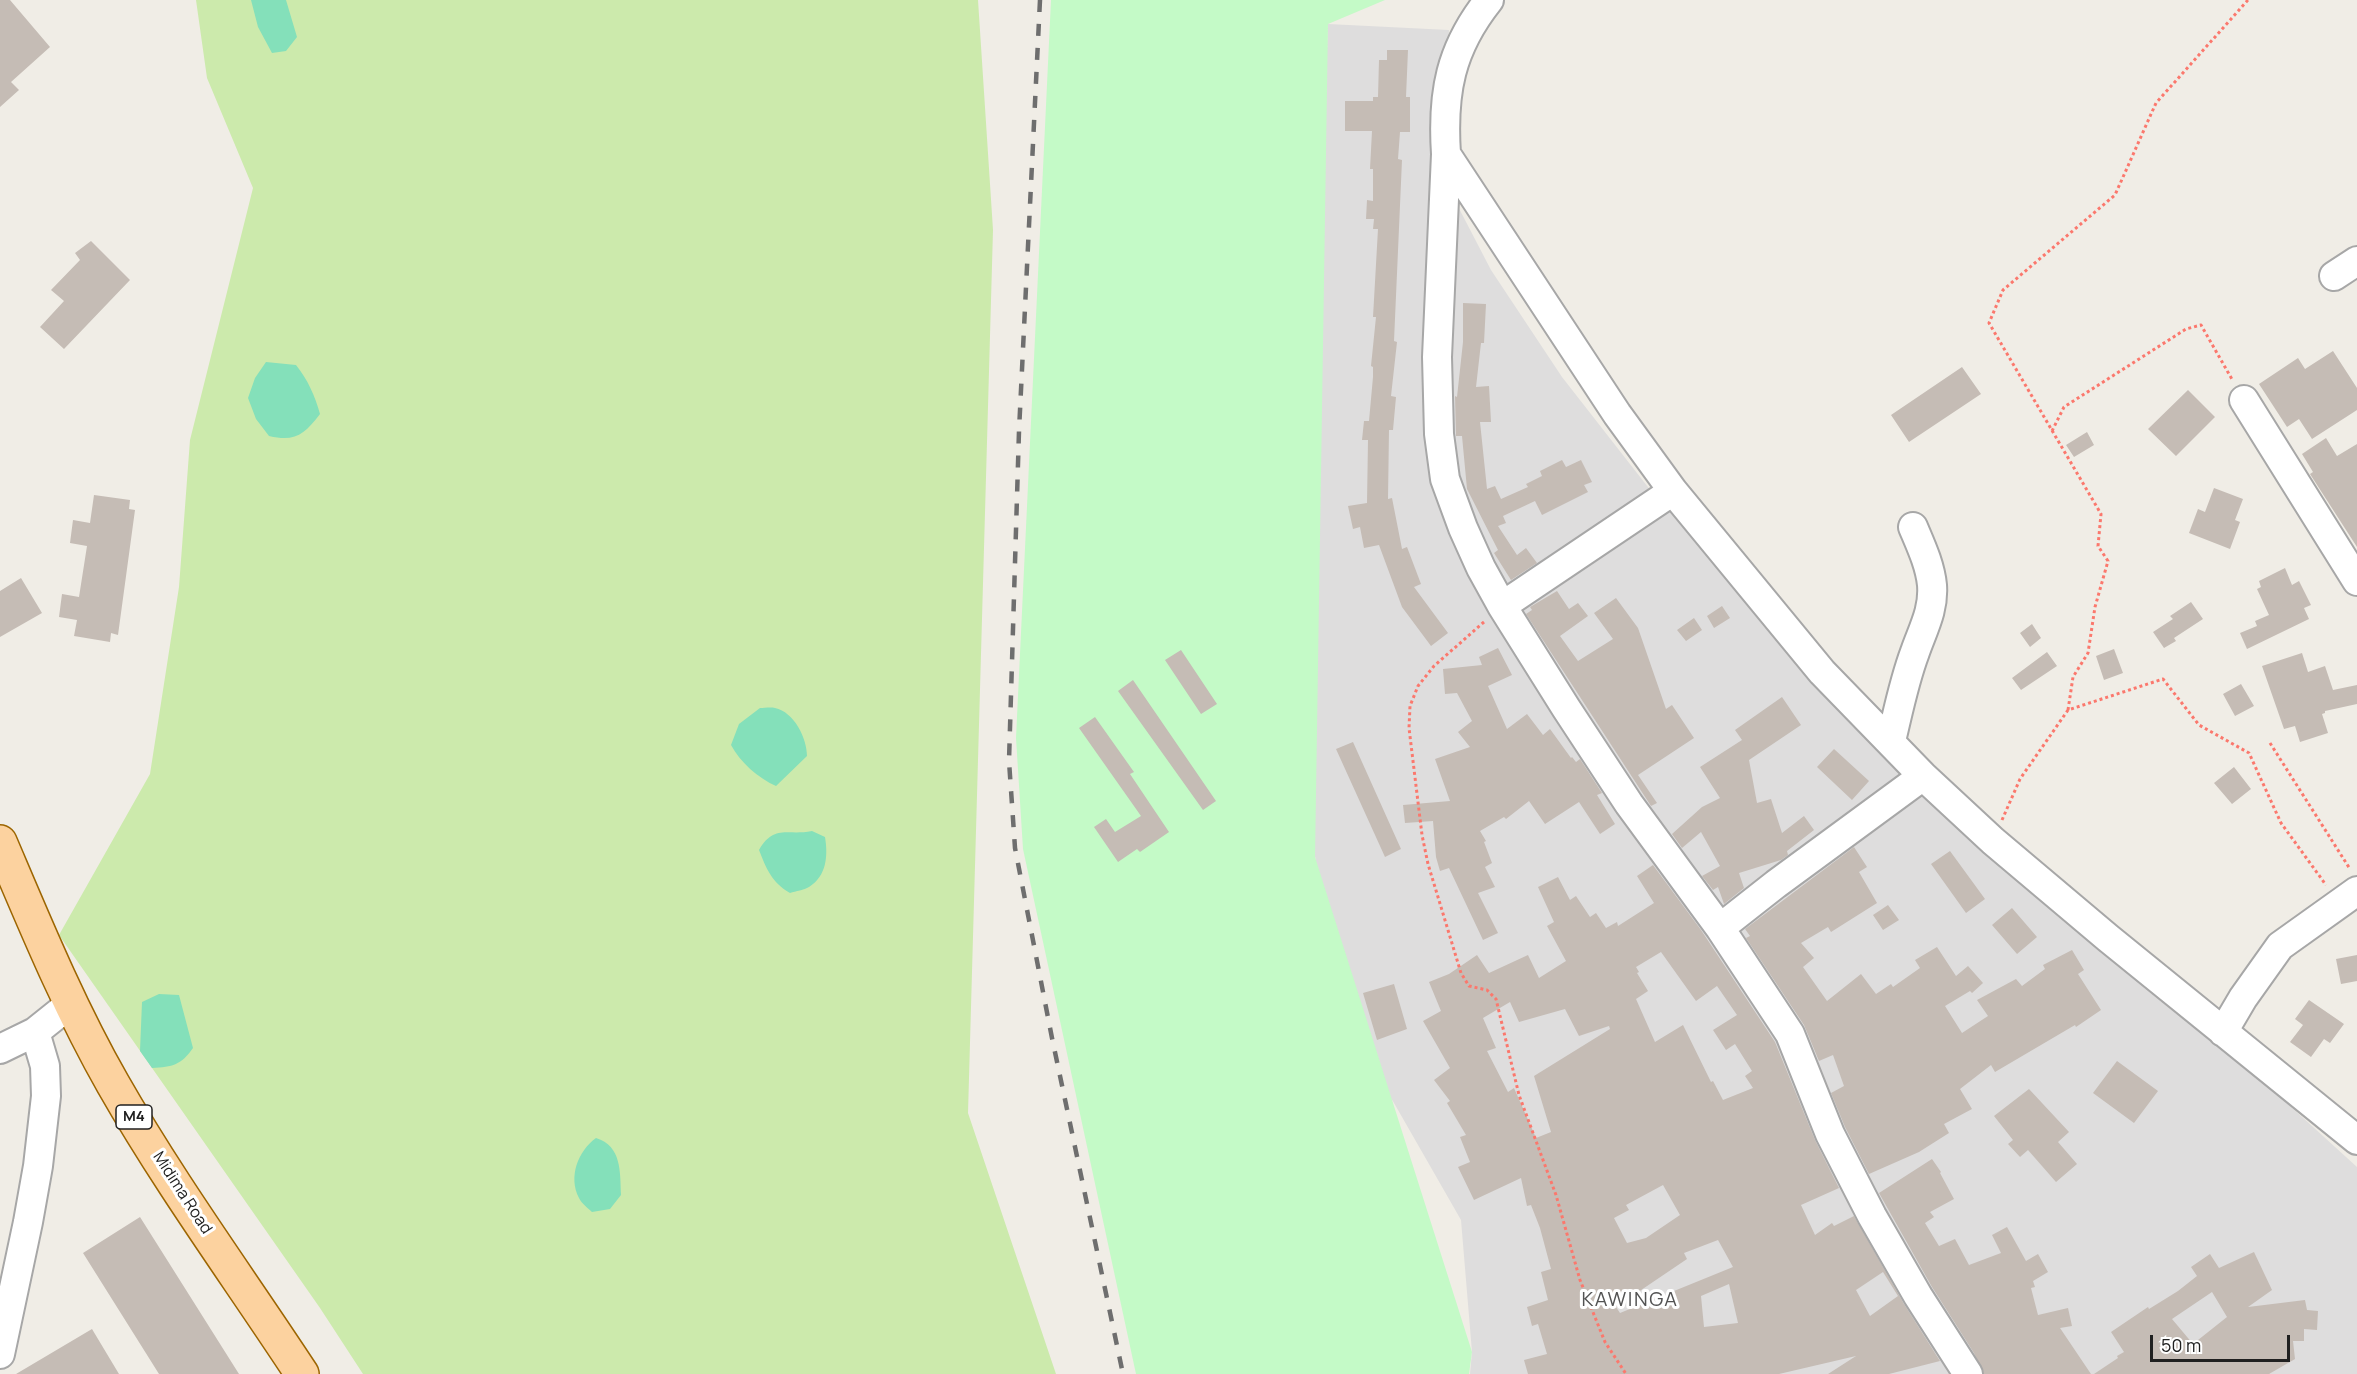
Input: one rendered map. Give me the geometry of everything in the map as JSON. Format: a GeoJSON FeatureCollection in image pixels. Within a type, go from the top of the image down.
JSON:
{"type":"FeatureCollection","features":[{"type":"Feature","properties":{"kind":"main road","name":"Midima Road"},"geometry":{"type":"LineString","coordinates":[[0,842],[70,1004],[114,1085],[164,1166],[302,1374]]}},
{"type":"Feature","properties":{"kind":"street"},"geometry":{"type":"LineString","coordinates":[[1489,0],[1461,45],[1448,79],[1444,123],[1446,154],[1437,357],[1439,434],[1445,479],[1463,528],[1502,606],[1629,804],[1720,928],[1790,1034],[1830,1134],[1872,1216],[1918,1296],[1968,1374]]}},
{"type":"Feature","properties":{"kind":"street"},"geometry":{"type":"LineString","coordinates":[[1446,154],[1617,414],[1673,490],[1821,672],[1923,776],[1993,841],[2108,938],[2357,1140]]}},
{"type":"Feature","properties":{"kind":"street"},"geometry":{"type":"LineString","coordinates":[[2244,400],[2357,582]]}},
{"type":"Feature","properties":{"kind":"street"},"geometry":{"type":"LineString","coordinates":[[1502,606],[1673,490]]}},
{"type":"Feature","properties":{"kind":"street"},"geometry":{"type":"LineString","coordinates":[[1891,741],[1912,659],[1926,626],[1930,607],[1932,585],[1926,559],[1913,527]]}},
{"type":"Feature","properties":{"kind":"street"},"geometry":{"type":"LineString","coordinates":[[1720,928],[1923,776]]}},
{"type":"Feature","properties":{"kind":"street"},"geometry":{"type":"LineString","coordinates":[[2223,1032],[2243,998],[2280,946],[2349,889]]}},
{"type":"Feature","properties":{"kind":"street"},"geometry":{"type":"LineString","coordinates":[[0,1049],[35,1032],[70,1004]]}},
{"type":"Feature","properties":{"kind":"street"},"geometry":{"type":"LineString","coordinates":[[0,1354],[36,1177],[46,1096],[45,1066],[35,1032]]}},
{"type":"Feature","properties":{"kind":"path"},"geometry":{"type":"LineString","coordinates":[[1993,841],[2020,779],[2068,710],[2073,677],[2088,653],[2095,607],[2108,561],[2098,546],[2101,514],[1989,323],[2003,290],[2115,195],[2156,103],[2248,0]]}},
{"type":"Feature","properties":{"kind":"path"},"geometry":{"type":"LineString","coordinates":[[2052,431],[2064,407],[2186,329],[2202,325],[2244,400]]}},
{"type":"Feature","properties":{"kind":"path"},"geometry":{"type":"LineString","coordinates":[[1502,606],[1434,666],[1418,686],[1410,706],[1409,728],[1422,835],[1461,973],[1469,986],[1487,990],[1496,999],[1519,1095],[1556,1195],[1583,1288],[1605,1342],[1626,1374]]}},
{"type":"Feature","properties":{"kind":"path"},"geometry":{"type":"LineString","coordinates":[[2068,710],[2163,679],[2199,725],[2249,753],[2281,823],[2349,889]]}},
{"type":"Feature","properties":{"kind":"path"},"geometry":{"type":"LineString","coordinates":[[2270,744],[2349,889]]}},
{"type":"Feature","properties":{"kind":"shaded area"},"geometry":{"type":"Polygon","coordinates":[[[1328,24],[1449,30],[1438,168],[1491,270],[1562,377],[1651,491],[1771,618],[2078,925],[2279,1096],[2357,1167],[2357,1374],[1470,1374],[1472,1352],[1461,1220],[1394,1103],[1336,1011],[1299,738],[1328,24]]]}},
{"type":"Feature","properties":{"kind":"green space"},"geometry":{"type":"Polygon","coordinates":[[[196,0],[978,0],[993,230],[968,1113],[1056,1374],[363,1374],[320,1308],[59,935],[150,774],[179,587],[190,440],[253,188],[207,78],[196,0]]]}},
{"type":"Feature","properties":{"kind":"green space"},"geometry":{"type":"Polygon","coordinates":[[[251,0],[286,0],[297,37],[286,51],[272,53],[258,27],[251,0]]]}},
{"type":"Feature","properties":{"kind":"green space"},"geometry":{"type":"Polygon","coordinates":[[[1051,0],[1385,0],[1328,24],[1315,857],[1472,1352],[1469,1374],[1136,1374],[1023,849],[1016,738],[1051,0]]]}},
{"type":"Feature","properties":{"kind":"green space"},"geometry":{"type":"Polygon","coordinates":[[[266,362],[296,365],[313,395],[320,414],[304,432],[298,435],[286,438],[269,436],[256,419],[248,398],[255,378],[266,362]]]}},
{"type":"Feature","properties":{"kind":"green space"},"geometry":{"type":"Polygon","coordinates":[[[760,708],[782,710],[793,720],[805,741],[807,756],[776,786],[750,769],[731,745],[739,724],[760,708]]]}},
{"type":"Feature","properties":{"kind":"green space"},"geometry":{"type":"Polygon","coordinates":[[[812,831],[825,837],[826,858],[823,871],[809,887],[790,893],[774,880],[759,850],[770,837],[776,834],[812,831]]]}},
{"type":"Feature","properties":{"kind":"green space"},"geometry":{"type":"Polygon","coordinates":[[[159,994],[179,995],[193,1048],[176,1064],[152,1068],[140,1051],[142,1002],[159,994]]]}},
{"type":"Feature","properties":{"kind":"green space"},"geometry":{"type":"Polygon","coordinates":[[[596,1138],[611,1147],[615,1153],[620,1169],[621,1195],[610,1209],[592,1212],[579,1198],[574,1182],[580,1157],[596,1138]]]}},
{"type":"Feature","properties":{"kind":"building"},"geometry":{"type":"Polygon","coordinates":[[[0,0],[10,0],[50,47],[11,82],[19,90],[0,107],[0,0]]]}},
{"type":"Feature","properties":{"kind":"building"},"geometry":{"type":"Polygon","coordinates":[[[1387,50],[1408,50],[1406,97],[1410,97],[1410,132],[1400,132],[1398,159],[1402,160],[1394,341],[1397,342],[1391,396],[1396,397],[1393,430],[1389,430],[1388,499],[1392,498],[1402,549],[1407,547],[1421,584],[1414,587],[1448,633],[1431,646],[1402,607],[1379,545],[1364,548],[1360,527],[1353,529],[1348,506],[1367,503],[1368,440],[1362,440],[1364,421],[1369,421],[1373,377],[1371,366],[1376,317],[1373,317],[1378,229],[1373,229],[1374,219],[1366,219],[1367,200],[1373,201],[1373,169],[1370,169],[1372,131],[1345,131],[1345,101],[1373,101],[1373,97],[1378,97],[1379,60],[1387,60],[1387,50]]]}},
{"type":"Feature","properties":{"kind":"building"},"geometry":{"type":"Polygon","coordinates":[[[91,241],[130,280],[64,349],[40,327],[64,301],[51,290],[80,260],[75,253],[91,241]]]}},
{"type":"Feature","properties":{"kind":"building"},"geometry":{"type":"Polygon","coordinates":[[[1463,303],[1486,304],[1484,343],[1481,343],[1476,387],[1489,386],[1491,422],[1480,422],[1487,489],[1495,486],[1501,499],[1528,487],[1526,484],[1542,476],[1540,471],[1562,460],[1566,467],[1581,460],[1592,482],[1584,485],[1588,492],[1542,515],[1535,501],[1503,516],[1506,523],[1498,526],[1517,555],[1526,548],[1537,563],[1511,580],[1494,553],[1498,550],[1467,489],[1462,436],[1456,436],[1455,396],[1457,397],[1463,342],[1463,303]]]}},
{"type":"Feature","properties":{"kind":"building"},"geometry":{"type":"Polygon","coordinates":[[[2333,351],[2357,388],[2357,410],[2312,439],[2299,419],[2287,427],[2259,384],[2298,358],[2305,369],[2333,351]]]}},
{"type":"Feature","properties":{"kind":"building"},"geometry":{"type":"Polygon","coordinates":[[[1962,367],[1981,394],[1909,442],[1891,415],[1962,367]]]}},
{"type":"Feature","properties":{"kind":"building"},"geometry":{"type":"Polygon","coordinates":[[[2188,390],[2215,417],[2176,456],[2148,429],[2188,390]]]}},
{"type":"Feature","properties":{"kind":"building"},"geometry":{"type":"Polygon","coordinates":[[[2087,432],[2094,445],[2074,457],[2066,445],[2087,432]]]}},
{"type":"Feature","properties":{"kind":"building"},"geometry":{"type":"Polygon","coordinates":[[[2326,438],[2337,456],[2357,444],[2357,547],[2310,474],[2313,472],[2302,454],[2326,438]]]}},
{"type":"Feature","properties":{"kind":"building"},"geometry":{"type":"Polygon","coordinates":[[[2214,488],[2243,499],[2235,520],[2240,522],[2230,549],[2189,533],[2198,509],[2205,512],[2214,488]]]}},
{"type":"Feature","properties":{"kind":"building"},"geometry":{"type":"Polygon","coordinates":[[[94,495],[130,500],[129,509],[135,510],[118,635],[111,633],[110,642],[74,636],[77,620],[59,617],[62,594],[79,597],[87,546],[70,543],[73,520],[90,523],[94,495]]]}},
{"type":"Feature","properties":{"kind":"building"},"geometry":{"type":"Polygon","coordinates":[[[2285,568],[2292,585],[2299,581],[2311,605],[2304,608],[2309,619],[2247,649],[2240,633],[2257,626],[2255,621],[2269,615],[2257,589],[2261,587],[2259,581],[2285,568]]]}},
{"type":"Feature","properties":{"kind":"building"},"geometry":{"type":"Polygon","coordinates":[[[21,578],[42,613],[0,637],[0,591],[21,578]]]}},
{"type":"Feature","properties":{"kind":"building"},"geometry":{"type":"Polygon","coordinates":[[[1557,591],[1569,609],[1578,603],[1588,616],[1560,636],[1578,661],[1613,639],[1594,613],[1616,598],[1638,628],[1666,709],[1672,705],[1694,738],[1638,775],[1657,803],[1651,806],[1526,614],[1532,610],[1530,607],[1557,591]]]}},
{"type":"Feature","properties":{"kind":"building"},"geometry":{"type":"Polygon","coordinates":[[[2191,602],[2203,619],[2174,638],[2176,641],[2164,648],[2153,632],[2173,619],[2170,616],[2191,602]]]}},
{"type":"Feature","properties":{"kind":"building"},"geometry":{"type":"Polygon","coordinates":[[[1722,606],[1730,618],[1714,628],[1707,616],[1722,606]]]}},
{"type":"Feature","properties":{"kind":"building"},"geometry":{"type":"Polygon","coordinates":[[[1694,618],[1702,630],[1686,641],[1677,630],[1694,618]]]}},
{"type":"Feature","properties":{"kind":"building"},"geometry":{"type":"Polygon","coordinates":[[[2032,624],[2041,638],[2030,647],[2020,633],[2032,624]]]}},
{"type":"Feature","properties":{"kind":"building"},"geometry":{"type":"Polygon","coordinates":[[[1498,648],[1512,675],[1488,686],[1507,729],[1527,714],[1543,735],[1550,729],[1571,758],[1576,762],[1580,759],[1602,793],[1597,795],[1615,824],[1600,834],[1579,802],[1545,824],[1529,801],[1506,819],[1504,817],[1480,831],[1486,841],[1484,842],[1492,863],[1485,867],[1495,887],[1478,893],[1498,933],[1483,940],[1449,868],[1440,871],[1436,857],[1433,821],[1405,823],[1403,805],[1450,801],[1435,759],[1470,747],[1458,732],[1472,721],[1457,693],[1445,694],[1443,669],[1482,665],[1479,657],[1498,648]]]}},
{"type":"Feature","properties":{"kind":"building"},"geometry":{"type":"Polygon","coordinates":[[[2114,649],[2123,673],[2104,680],[2096,656],[2114,649]]]}},
{"type":"Feature","properties":{"kind":"building"},"geometry":{"type":"Polygon","coordinates":[[[1181,650],[1217,704],[1201,714],[1165,660],[1181,650]]]}},
{"type":"Feature","properties":{"kind":"building"},"geometry":{"type":"Polygon","coordinates":[[[2047,652],[2057,666],[2021,690],[2012,678],[2047,652]]]}},
{"type":"Feature","properties":{"kind":"building"},"geometry":{"type":"Polygon","coordinates":[[[2302,653],[2308,672],[2325,666],[2333,690],[2357,685],[2357,704],[2325,711],[2322,714],[2328,733],[2300,742],[2295,726],[2284,729],[2262,666],[2302,653]]]}},
{"type":"Feature","properties":{"kind":"building"},"geometry":{"type":"Polygon","coordinates":[[[1133,680],[1216,801],[1203,810],[1118,691],[1133,680]]]}},
{"type":"Feature","properties":{"kind":"building"},"geometry":{"type":"Polygon","coordinates":[[[2241,684],[2254,706],[2235,716],[2223,694],[2241,684]]]}},
{"type":"Feature","properties":{"kind":"building"},"geometry":{"type":"Polygon","coordinates":[[[1782,697],[1801,725],[1749,760],[1757,803],[1771,799],[1782,833],[1804,816],[1814,830],[1787,851],[1788,855],[1781,860],[1739,873],[1744,888],[1724,904],[1718,887],[1713,890],[1702,876],[1720,866],[1701,832],[1682,848],[1672,834],[1702,807],[1720,798],[1700,767],[1742,740],[1735,730],[1782,697]]]}},
{"type":"Feature","properties":{"kind":"building"},"geometry":{"type":"Polygon","coordinates":[[[1095,717],[1134,772],[1130,774],[1169,832],[1140,852],[1137,849],[1118,862],[1094,827],[1106,819],[1115,832],[1141,816],[1079,728],[1095,717]]]}},
{"type":"Feature","properties":{"kind":"building"},"geometry":{"type":"Polygon","coordinates":[[[1353,742],[1401,849],[1385,857],[1336,749],[1353,742]]]}},
{"type":"Feature","properties":{"kind":"building"},"geometry":{"type":"Polygon","coordinates":[[[1834,749],[1869,781],[1852,800],[1817,767],[1834,749]]]}},
{"type":"Feature","properties":{"kind":"building"},"geometry":{"type":"Polygon","coordinates":[[[2234,767],[2251,789],[2232,804],[2214,783],[2234,767]]]}},
{"type":"Feature","properties":{"kind":"building"},"geometry":{"type":"Polygon","coordinates":[[[1854,847],[1867,867],[1859,872],[1877,903],[1831,932],[1828,927],[1801,943],[1814,958],[1803,967],[1827,1001],[1861,974],[1876,994],[1891,984],[1893,987],[1920,968],[1915,960],[1937,947],[1956,976],[1968,966],[1983,983],[1972,993],[1970,991],[1945,1006],[1962,1033],[1988,1016],[1977,1000],[2016,979],[2022,986],[2045,969],[2043,965],[2072,950],[2084,970],[2078,974],[2101,1010],[2076,1027],[2075,1025],[1995,1072],[1991,1065],[1960,1089],[1972,1109],[1944,1124],[1949,1133],[1919,1152],[1869,1174],[1831,1093],[1844,1086],[1833,1055],[1819,1061],[1804,1025],[1746,938],[1750,936],[1745,929],[1854,847]]]}},
{"type":"Feature","properties":{"kind":"building"},"geometry":{"type":"Polygon","coordinates":[[[1950,851],[1985,899],[1966,913],[1931,864],[1950,851]]]}},
{"type":"Feature","properties":{"kind":"building"},"geometry":{"type":"Polygon","coordinates":[[[1653,865],[1701,930],[1775,1042],[1815,1140],[1839,1188],[1801,1205],[1815,1235],[1832,1223],[1834,1226],[1854,1216],[1904,1304],[1940,1361],[1889,1374],[1828,1374],[1856,1356],[1779,1374],[1528,1374],[1524,1360],[1547,1354],[1538,1324],[1532,1326],[1527,1307],[1548,1300],[1541,1272],[1551,1269],[1540,1228],[1531,1205],[1527,1206],[1521,1178],[1474,1200],[1458,1167],[1470,1162],[1460,1137],[1466,1135],[1447,1103],[1450,1101],[1434,1080],[1450,1068],[1423,1021],[1441,1011],[1429,982],[1449,974],[1477,955],[1489,973],[1528,955],[1539,978],[1566,961],[1547,926],[1554,922],[1538,887],[1558,877],[1570,900],[1576,896],[1590,917],[1596,913],[1606,928],[1617,922],[1618,926],[1654,903],[1637,876],[1653,865]],[[1661,952],[1636,967],[1648,991],[1636,999],[1655,1042],[1683,1025],[1711,1082],[1713,1081],[1723,1100],[1753,1088],[1745,1076],[1752,1071],[1735,1044],[1726,1050],[1713,1030],[1737,1015],[1717,986],[1696,1001],[1661,952]],[[1510,1002],[1483,1018],[1496,1048],[1487,1051],[1508,1092],[1514,1088],[1536,1138],[1551,1132],[1534,1076],[1610,1029],[1609,1026],[1579,1036],[1565,1009],[1519,1022],[1510,1002]],[[1663,1185],[1626,1205],[1629,1210],[1614,1218],[1627,1243],[1646,1238],[1680,1215],[1663,1185]],[[1718,1240],[1684,1253],[1687,1259],[1616,1307],[1620,1313],[1733,1267],[1718,1240]],[[1883,1272],[1856,1290],[1870,1316],[1898,1296],[1883,1272]],[[1729,1284],[1701,1296],[1704,1327],[1738,1323],[1729,1284]]]}},
{"type":"Feature","properties":{"kind":"building"},"geometry":{"type":"Polygon","coordinates":[[[1888,905],[1899,920],[1883,930],[1873,915],[1888,905]]]}},
{"type":"Feature","properties":{"kind":"building"},"geometry":{"type":"Polygon","coordinates":[[[2012,908],[2037,937],[2017,954],[1992,925],[2012,908]]]}},
{"type":"Feature","properties":{"kind":"building"},"geometry":{"type":"Polygon","coordinates":[[[2357,955],[2357,981],[2341,984],[2336,959],[2357,955]]]}},
{"type":"Feature","properties":{"kind":"building"},"geometry":{"type":"Polygon","coordinates":[[[1394,984],[1407,1029],[1377,1040],[1363,993],[1394,984]]]}},
{"type":"Feature","properties":{"kind":"building"},"geometry":{"type":"Polygon","coordinates":[[[2309,1000],[2344,1024],[2330,1043],[2324,1039],[2311,1057],[2290,1042],[2303,1025],[2295,1019],[2309,1000]]]}},
{"type":"Feature","properties":{"kind":"building"},"geometry":{"type":"Polygon","coordinates":[[[2117,1061],[2158,1091],[2134,1123],[2093,1093],[2117,1061]]]}},
{"type":"Feature","properties":{"kind":"building"},"geometry":{"type":"Polygon","coordinates":[[[2029,1089],[2069,1132],[2058,1142],[2077,1164],[2056,1182],[2028,1150],[2020,1157],[2008,1144],[2013,1140],[1994,1116],[2029,1089]]]}},
{"type":"Feature","properties":{"kind":"building"},"geometry":{"type":"Polygon","coordinates":[[[1932,1159],[1954,1199],[1930,1212],[1934,1217],[1925,1223],[1939,1246],[1955,1239],[1969,1265],[2001,1253],[1992,1235],[2007,1227],[2026,1261],[2038,1254],[2048,1272],[2033,1281],[2035,1287],[2031,1288],[2038,1315],[2068,1308],[2072,1326],[2060,1328],[2091,1374],[1984,1374],[1974,1353],[1932,1287],[1879,1193],[1932,1159]]]}},
{"type":"Feature","properties":{"kind":"building"},"geometry":{"type":"Polygon","coordinates":[[[140,1217],[239,1374],[159,1374],[83,1253],[140,1217]]]}},
{"type":"Feature","properties":{"kind":"building"},"geometry":{"type":"Polygon","coordinates":[[[2254,1252],[2272,1290],[2248,1307],[2305,1300],[2307,1310],[2318,1311],[2317,1330],[2304,1329],[2304,1341],[2293,1341],[2295,1359],[2269,1374],[2094,1374],[2124,1352],[2111,1332],[2148,1307],[2149,1309],[2178,1291],[2197,1276],[2191,1267],[2210,1254],[2219,1268],[2254,1252]],[[2212,1292],[2172,1319],[2193,1344],[2227,1317],[2212,1292]]]}},
{"type":"Feature","properties":{"kind":"building"},"geometry":{"type":"Polygon","coordinates":[[[92,1329],[119,1374],[16,1374],[92,1329]]]}},
{"type":"Feature","properties":{"kind":"railway"},"geometry":{"type":"LineString","coordinates":[[1040,0],[1019,431],[1009,761],[1015,848],[1052,1038],[1123,1374]]}},
{"type":"Feature","properties":{"kind":"district","name":"KAWINGA"},"geometry":{"type":"Point","coordinates":[1630,1300]}}]}
